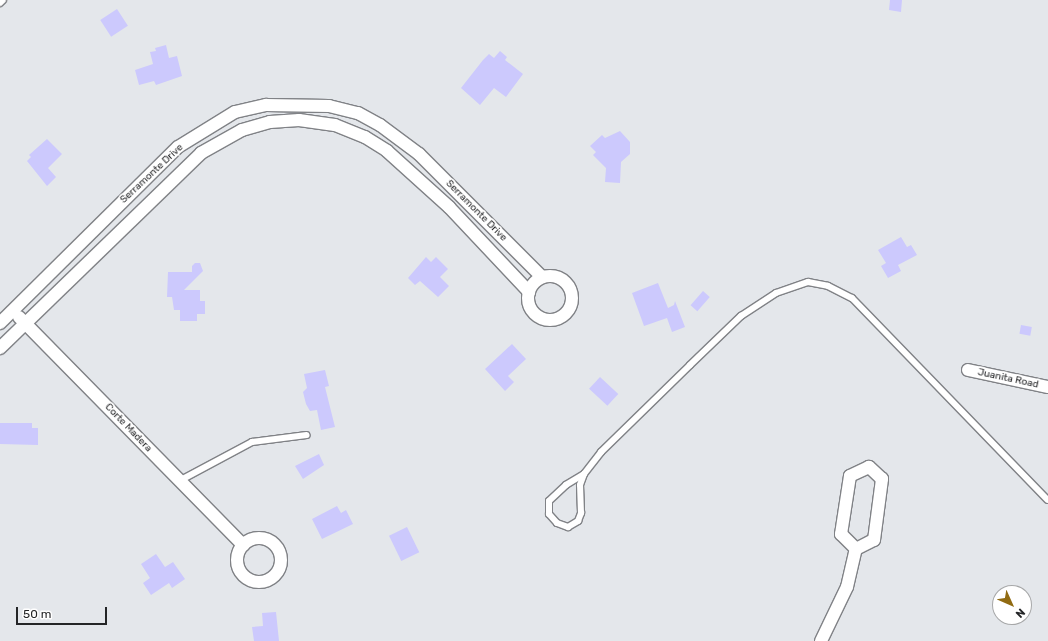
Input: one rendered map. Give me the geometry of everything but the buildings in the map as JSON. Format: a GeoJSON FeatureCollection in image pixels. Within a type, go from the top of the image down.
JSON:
{"type":"FeatureCollection","features":[{"type":"Feature","properties":{"kind":"street","name":"Serramonte Drive"},"geometry":{"type":"LineString","coordinates":[[0,323],[178,147],[235,112],[266,105],[319,105],[358,114],[380,124],[419,154],[542,277]]}},
{"type":"Feature","properties":{"kind":"street"},"geometry":{"type":"LineString","coordinates":[[316,123],[319,105]]}},
{"type":"Feature","properties":{"kind":"street","name":"Serramonte Drive"},"geometry":{"type":"LineString","coordinates":[[0,348],[160,190],[201,153],[242,130],[270,122],[299,120],[335,125],[365,137],[405,166],[444,202],[529,292]]}},
{"type":"Feature","properties":{"kind":"street"},"geometry":{"type":"LineString","coordinates":[[147,177],[160,190]]}},
{"type":"Feature","properties":{"kind":"street"},"geometry":{"type":"LineString","coordinates":[[444,202],[456,191]]}},
{"type":"Feature","properties":{"kind":"street"},"geometry":{"type":"LineString","coordinates":[[542,277],[557,277],[568,286],[572,300],[566,313],[553,320],[539,318],[529,306],[529,292],[542,277]]}},
{"type":"Feature","properties":{"kind":"street","name":"Corte Madera"},"geometry":{"type":"LineString","coordinates":[[13,311],[243,545]]}},
{"type":"Feature","properties":{"kind":"street","name":"Juanita Road"},"geometry":{"type":"LineString","coordinates":[[968,370],[1048,387]]}},
{"type":"Feature","properties":{"kind":"street"},"geometry":{"type":"LineString","coordinates":[[821,641],[847,586],[856,549],[874,540],[882,479],[869,467],[850,476],[841,534],[856,549]]}},
{"type":"Feature","properties":{"kind":"lane"},"geometry":{"type":"LineString","coordinates":[[0,3],[3,0]]}},
{"type":"Feature","properties":{"kind":"lane"},"geometry":{"type":"LineString","coordinates":[[584,474],[566,484],[549,501],[549,514],[557,523],[568,527],[578,521],[581,513],[580,485],[584,474],[601,452],[741,316],[776,293],[808,282],[828,286],[852,298],[1048,500]]}},
{"type":"Feature","properties":{"kind":"lane"},"geometry":{"type":"LineString","coordinates":[[180,481],[252,442],[307,435]]}}]}
